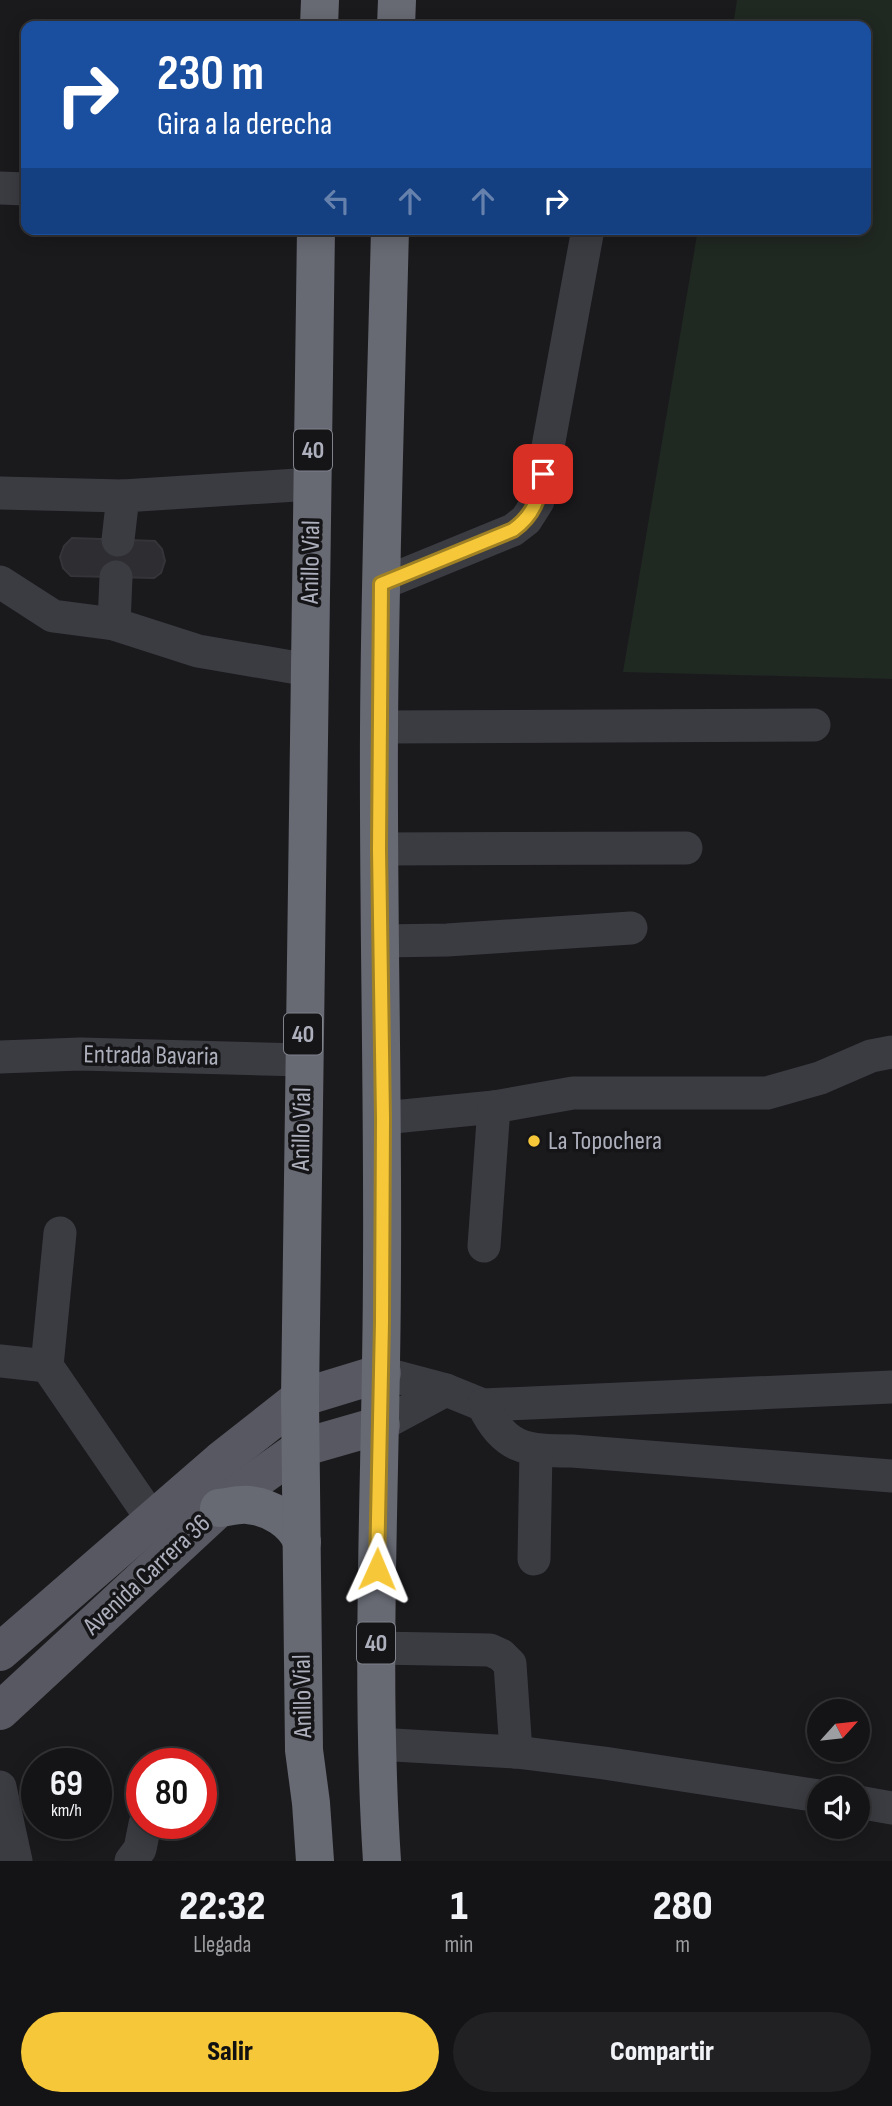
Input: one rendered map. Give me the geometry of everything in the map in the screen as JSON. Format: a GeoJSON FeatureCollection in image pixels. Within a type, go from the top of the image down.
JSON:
{"type":"FeatureCollection","features":[{"type":"Feature","properties":{"kind":"highway"},"geometry":{"type":"LineString","coordinates":[[319,21],[320,0]]}},
{"type":"Feature","properties":{"kind":"highway"},"geometry":{"type":"LineString","coordinates":[[396,21],[397,0]]}},
{"type":"Feature","properties":{"kind":"highway","name":"Anillo Vial"},"geometry":{"type":"LineString","coordinates":[[315,1861],[312,1803],[304,1750],[300,1398],[316,235]]}},
{"type":"Feature","properties":{"kind":"highway","name":"40"},"geometry":{"type":"LineString","coordinates":[[382,1861],[376,1648],[382,1373],[383,1118],[379,727],[390,235]]}},
{"type":"Feature","properties":{"kind":"highway"},"geometry":{"type":"LineString","coordinates":[[219,1508],[247,1504],[275,1512],[298,1530],[302,1542]]}},
{"type":"Feature","properties":{"kind":"main road"},"geometry":{"type":"LineString","coordinates":[[300,1398],[382,1373]]}},
{"type":"Feature","properties":{"kind":"main road","name":"Avenida Carrera 36"},"geometry":{"type":"LineString","coordinates":[[0,1652],[152,1519],[300,1398]]}},
{"type":"Feature","properties":{"kind":"main road"},"geometry":{"type":"LineString","coordinates":[[301,1448],[381,1425]]}},
{"type":"Feature","properties":{"kind":"main road","name":"Avenida Carrera 36"},"geometry":{"type":"LineString","coordinates":[[0,1711],[219,1508],[301,1448]]}},
{"type":"Feature","properties":{"kind":"lane"},"geometry":{"type":"LineString","coordinates":[[0,188],[21,189]]}},
{"type":"Feature","properties":{"kind":"lane"},"geometry":{"type":"LineString","coordinates":[[381,584],[513,530],[526,520],[538,501],[587,235]]}},
{"type":"Feature","properties":{"kind":"lane"},"geometry":{"type":"LineString","coordinates":[[0,493],[123,496],[312,484]]}},
{"type":"Feature","properties":{"kind":"lane"},"geometry":{"type":"LineString","coordinates":[[118,540],[123,496]]}},
{"type":"Feature","properties":{"kind":"lane"},"geometry":{"type":"LineString","coordinates":[[114,624],[116,577]]}},
{"type":"Feature","properties":{"kind":"lane"},"geometry":{"type":"LineString","coordinates":[[0,582],[53,616],[114,624],[198,651],[309,670]]}},
{"type":"Feature","properties":{"kind":"lane"},"geometry":{"type":"LineString","coordinates":[[379,727],[814,725]]}},
{"type":"Feature","properties":{"kind":"lane"},"geometry":{"type":"LineString","coordinates":[[379,849],[686,848]]}},
{"type":"Feature","properties":{"kind":"lane"},"geometry":{"type":"LineString","coordinates":[[380,941],[447,940],[631,928]]}},
{"type":"Feature","properties":{"kind":"lane"},"geometry":{"type":"LineString","coordinates":[[383,1118],[494,1107],[573,1093],[767,1093],[820,1078],[871,1056],[892,1052]]}},
{"type":"Feature","properties":{"kind":"lane","name":"Entrada Bavaria"},"geometry":{"type":"LineString","coordinates":[[0,1057],[80,1054],[303,1060]]}},
{"type":"Feature","properties":{"kind":"lane"},"geometry":{"type":"LineString","coordinates":[[484,1246],[494,1107]]}},
{"type":"Feature","properties":{"kind":"lane"},"geometry":{"type":"LineString","coordinates":[[60,1233],[47,1366],[152,1519]]}},
{"type":"Feature","properties":{"kind":"lane"},"geometry":{"type":"LineString","coordinates":[[0,1361],[47,1366]]}},
{"type":"Feature","properties":{"kind":"lane"},"geometry":{"type":"LineString","coordinates":[[382,1373],[446,1390],[483,1405],[892,1387]]}},
{"type":"Feature","properties":{"kind":"lane"},"geometry":{"type":"LineString","coordinates":[[381,1425],[446,1390]]}},
{"type":"Feature","properties":{"kind":"lane"},"geometry":{"type":"LineString","coordinates":[[483,1405],[495,1428],[508,1441],[536,1450],[892,1476]]}},
{"type":"Feature","properties":{"kind":"lane"},"geometry":{"type":"LineString","coordinates":[[534,1559],[536,1450]]}},
{"type":"Feature","properties":{"kind":"lane"},"geometry":{"type":"LineString","coordinates":[[376,1648],[490,1650],[501,1655],[510,1664],[516,1752]]}},
{"type":"Feature","properties":{"kind":"lane"},"geometry":{"type":"LineString","coordinates":[[377,1744],[516,1752],[658,1770],[807,1794]]}},
{"type":"Feature","properties":{"kind":"lane"},"geometry":{"type":"LineString","coordinates":[[0,1787],[16,1861]]}},
{"type":"Feature","properties":{"kind":"lane"},"geometry":{"type":"LineString","coordinates":[[870,1804],[892,1808]]}},
{"type":"Feature","properties":{"kind":"lane"},"geometry":{"type":"LineString","coordinates":[[131,1861],[140,1849],[142,1839]]}},
{"type":"Feature","properties":{"kind":"shaded area"},"geometry":{"type":"Polygon","coordinates":[[[737,0],[892,0],[892,679],[623,672],[697,235],[871,235],[871,21],[734,21],[737,0]]]}},
{"type":"Feature","properties":{"kind":"building"},"geometry":{"type":"Polygon","coordinates":[[[72,538],[155,541],[162,549],[165,561],[161,573],[154,578],[71,576],[63,568],[60,557],[64,546],[72,538]]]}},
{"type":"Feature","properties":{"kind":"place","name":"La Topochera"},"geometry":{"type":"Point","coordinates":[534,1141]}},
{"type":"Feature","properties":{"kind":"route"},"geometry":{"type":"LineString","coordinates":[[377,1569],[382,1373],[383,1118],[379,849],[381,584],[513,530],[526,520],[538,501],[543,474]]}}]}
